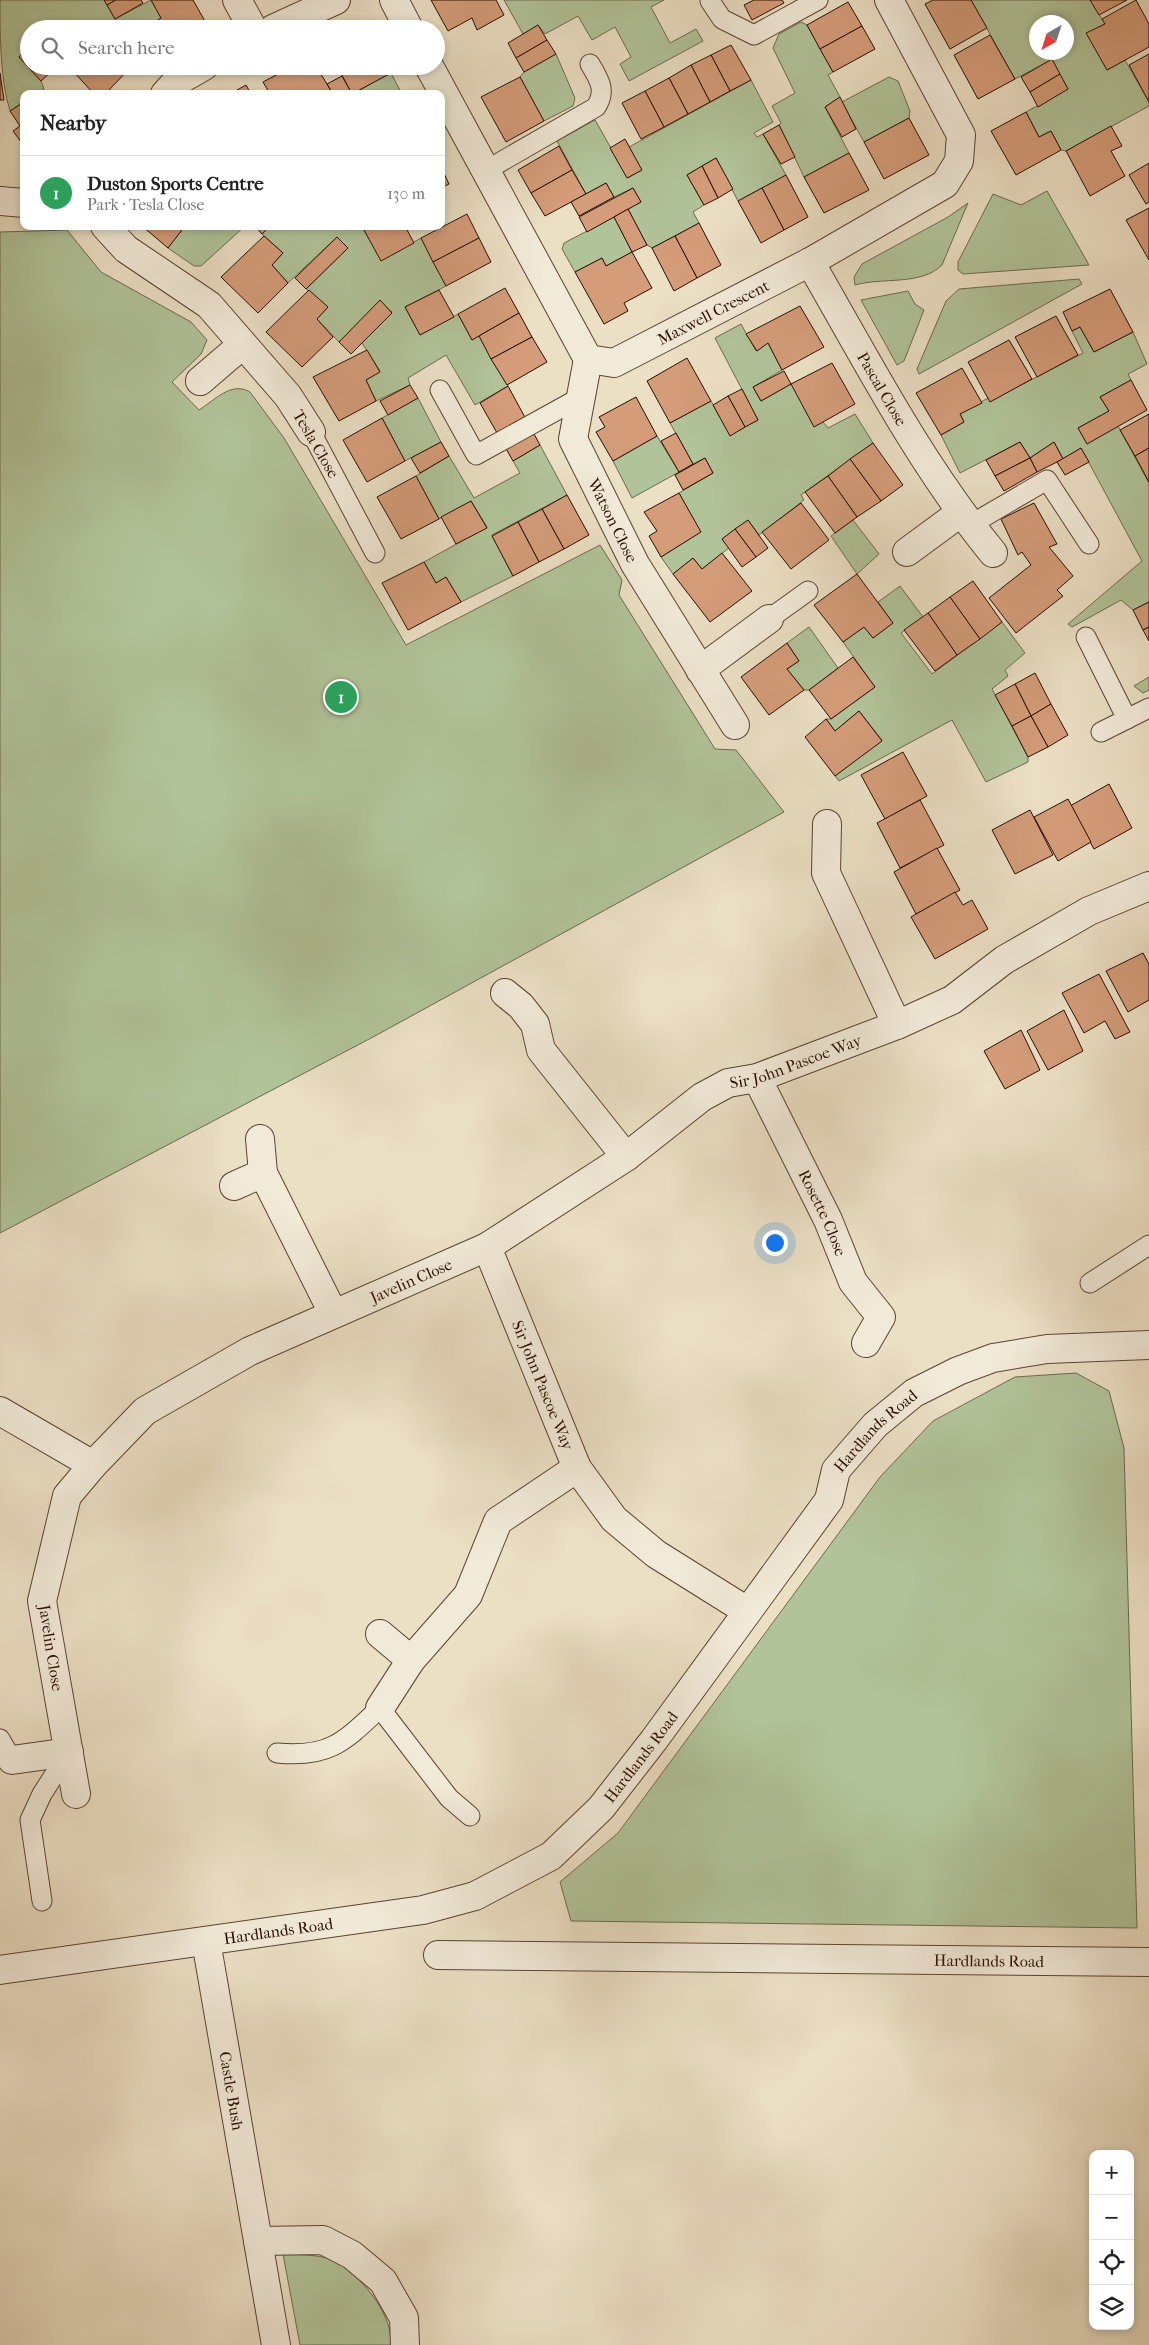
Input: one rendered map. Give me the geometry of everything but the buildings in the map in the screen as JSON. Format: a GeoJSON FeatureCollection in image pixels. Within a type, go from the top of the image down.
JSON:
{"type":"FeatureCollection","features":[{"type":"Feature","properties":{"kind":"street"},"geometry":{"type":"LineString","coordinates":[[237,0],[248,20]]}},
{"type":"Feature","properties":{"kind":"street"},"geometry":{"type":"LineString","coordinates":[[293,20],[336,0]]}},
{"type":"Feature","properties":{"kind":"street"},"geometry":{"type":"LineString","coordinates":[[394,0],[404,20]]}},
{"type":"Feature","properties":{"kind":"street","name":"Maxwell Crescent"},"geometry":{"type":"LineString","coordinates":[[588,359],[614,363],[810,262],[945,184],[960,161],[961,134],[889,0]]}},
{"type":"Feature","properties":{"kind":"street"},"geometry":{"type":"LineString","coordinates":[[169,90],[176,82],[188,75]]}},
{"type":"Feature","properties":{"kind":"street"},"geometry":{"type":"LineString","coordinates":[[434,75],[442,90]]}},
{"type":"Feature","properties":{"kind":"street"},"geometry":{"type":"LineString","coordinates":[[445,97],[588,359]]}},
{"type":"Feature","properties":{"kind":"street"},"geometry":{"type":"LineString","coordinates":[[0,201],[20,203]]}},
{"type":"Feature","properties":{"kind":"street","name":"Tesla Close"},"geometry":{"type":"LineString","coordinates":[[108,230],[126,250],[209,305],[288,396],[311,432]]}},
{"type":"Feature","properties":{"kind":"street","name":"Pascal Close"},"geometry":{"type":"LineString","coordinates":[[810,262],[892,407],[965,519],[993,553]]}},
{"type":"Feature","properties":{"kind":"street"},"geometry":{"type":"LineString","coordinates":[[200,381],[242,345]]}},
{"type":"Feature","properties":{"kind":"street","name":"Watson Close"},"geometry":{"type":"LineString","coordinates":[[588,359],[573,440],[635,564],[735,725]]}},
{"type":"Feature","properties":{"kind":"street"},"geometry":{"type":"LineString","coordinates":[[907,552],[965,519]]}},
{"type":"Feature","properties":{"kind":"street"},"geometry":{"type":"LineString","coordinates":[[700,670],[769,619]]}},
{"type":"Feature","properties":{"kind":"street"},"geometry":{"type":"LineString","coordinates":[[827,824],[826,873],[897,1025]]}},
{"type":"Feature","properties":{"kind":"street","name":"Sir John Pascoe Way"},"geometry":{"type":"LineString","coordinates":[[747,1611],[656,1554],[614,1519],[577,1468],[487,1247],[626,1157],[702,1097],[728,1082],[757,1078],[897,1025],[952,1000],[1004,960],[1089,911],[1149,886]]}},
{"type":"Feature","properties":{"kind":"street"},"geometry":{"type":"LineString","coordinates":[[505,993],[521,1006],[535,1024],[541,1050],[626,1157]]}},
{"type":"Feature","properties":{"kind":"street","name":"Rosette Close"},"geometry":{"type":"LineString","coordinates":[[757,1078],[828,1220],[853,1282],[881,1317],[866,1343]]}},
{"type":"Feature","properties":{"kind":"street"},"geometry":{"type":"LineString","coordinates":[[260,1139],[263,1172],[333,1313]]}},
{"type":"Feature","properties":{"kind":"street"},"geometry":{"type":"LineString","coordinates":[[234,1186],[263,1172]]}},
{"type":"Feature","properties":{"kind":"street","name":"Javelin Close"},"geometry":{"type":"LineString","coordinates":[[76,1794],[42,1601],[67,1496],[93,1465],[145,1411],[250,1351],[487,1247]]}},
{"type":"Feature","properties":{"kind":"street","name":"Hardlands Road"},"geometry":{"type":"LineString","coordinates":[[0,1970],[423,1910],[475,1896],[551,1856],[601,1808],[654,1740],[829,1500],[836,1470],[875,1426],[914,1393],[958,1371],[993,1358],[1047,1350],[1149,1345]]}},
{"type":"Feature","properties":{"kind":"street"},"geometry":{"type":"LineString","coordinates":[[0,1411],[93,1465]]}},
{"type":"Feature","properties":{"kind":"street"},"geometry":{"type":"LineString","coordinates":[[380,1708],[411,1660],[468,1595],[498,1521],[577,1468]]}},
{"type":"Feature","properties":{"kind":"street"},"geometry":{"type":"LineString","coordinates":[[380,1634],[411,1660]]}},
{"type":"Feature","properties":{"kind":"street"},"geometry":{"type":"LineString","coordinates":[[6,1749],[69,1752]]}},
{"type":"Feature","properties":{"kind":"street","name":"Castle Bush"},"geometry":{"type":"LineString","coordinates":[[206,1942],[276,2345]]}},
{"type":"Feature","properties":{"kind":"street","name":"Hardlands Road"},"geometry":{"type":"LineString","coordinates":[[438,1955],[1149,1962]]}},
{"type":"Feature","properties":{"kind":"street"},"geometry":{"type":"LineString","coordinates":[[258,2241],[323,2240],[352,2255],[382,2281],[404,2318],[405,2345]]}},
{"type":"Feature","properties":{"kind":"lane"},"geometry":{"type":"LineString","coordinates":[[710,1],[722,19],[754,35],[818,0]]}},
{"type":"Feature","properties":{"kind":"lane"},"geometry":{"type":"LineString","coordinates":[[484,171],[596,107],[601,100],[603,90],[590,64]]}},
{"type":"Feature","properties":{"kind":"lane"},"geometry":{"type":"LineString","coordinates":[[440,390],[476,455],[581,397]]}},
{"type":"Feature","properties":{"kind":"lane","name":"Tesla Close"},"geometry":{"type":"LineString","coordinates":[[311,432],[375,553]]}},
{"type":"Feature","properties":{"kind":"lane"},"geometry":{"type":"LineString","coordinates":[[965,519],[1048,480],[1089,544]]}},
{"type":"Feature","properties":{"kind":"lane"},"geometry":{"type":"LineString","coordinates":[[769,619],[808,591]]}},
{"type":"Feature","properties":{"kind":"lane"},"geometry":{"type":"LineString","coordinates":[[1086,637],[1127,719]]}},
{"type":"Feature","properties":{"kind":"lane"},"geometry":{"type":"LineString","coordinates":[[1101,732],[1149,708]]}},
{"type":"Feature","properties":{"kind":"lane"},"geometry":{"type":"LineString","coordinates":[[1090,1283],[1149,1245]]}},
{"type":"Feature","properties":{"kind":"lane"},"geometry":{"type":"LineString","coordinates":[[277,1753],[300,1755],[329,1750],[354,1733],[380,1708],[449,1798],[470,1816]]}},
{"type":"Feature","properties":{"kind":"lane"},"geometry":{"type":"LineString","coordinates":[[42,1901],[30,1820],[42,1794],[69,1752]]}},
{"type":"Feature","properties":{"kind":"green space"},"geometry":{"type":"Polygon","coordinates":[[[0,0],[104,0],[115,19],[151,0],[161,18],[158,20],[20,20],[20,75],[36,75],[41,81],[44,89],[20,90],[20,105],[10,111],[2,71],[0,0]]]}},
{"type":"Feature","properties":{"kind":"green space"},"geometry":{"type":"Polygon","coordinates":[[[504,0],[664,0],[651,7],[670,43],[696,29],[703,41],[629,81],[620,64],[631,57],[615,27],[592,40],[578,16],[545,34],[538,25],[523,34],[504,0]]]}},
{"type":"Feature","properties":{"kind":"green space"},"geometry":{"type":"Polygon","coordinates":[[[971,0],[1090,0],[1105,24],[1087,33],[1107,70],[1125,60],[1149,102],[1149,106],[1066,151],[1061,150],[1051,131],[1039,137],[1026,112],[1068,89],[1051,60],[1015,79],[971,0]]]}},
{"type":"Feature","properties":{"kind":"green space"},"geometry":{"type":"Polygon","coordinates":[[[801,22],[807,25],[833,72],[828,75],[840,97],[825,107],[849,153],[804,177],[772,106],[795,93],[773,48],[779,34],[801,22]]]}},
{"type":"Feature","properties":{"kind":"green space"},"geometry":{"type":"Polygon","coordinates":[[[556,54],[575,98],[573,106],[544,121],[520,77],[524,72],[556,54]]]}},
{"type":"Feature","properties":{"kind":"green space"},"geometry":{"type":"Polygon","coordinates":[[[387,75],[392,75],[400,90],[359,90],[387,75]]]}},
{"type":"Feature","properties":{"kind":"green space"},"geometry":{"type":"Polygon","coordinates":[[[889,77],[898,81],[910,111],[909,118],[864,142],[842,102],[889,77]]]}},
{"type":"Feature","properties":{"kind":"green space"},"geometry":{"type":"Polygon","coordinates":[[[751,80],[773,122],[754,133],[757,137],[763,134],[786,175],[738,201],[716,158],[687,175],[704,205],[693,212],[699,223],[652,248],[647,245],[628,209],[641,202],[633,188],[614,197],[606,183],[586,194],[557,141],[595,120],[628,178],[641,170],[629,147],[751,80]]]}},
{"type":"Feature","properties":{"kind":"green space"},"geometry":{"type":"Polygon","coordinates":[[[1047,191],[1089,265],[963,274],[958,270],[958,262],[993,194],[1021,205],[1047,191]]]}},
{"type":"Feature","properties":{"kind":"green space"},"geometry":{"type":"Polygon","coordinates":[[[968,203],[942,265],[933,272],[912,278],[855,285],[854,277],[862,264],[948,217],[968,203]]]}},
{"type":"Feature","properties":{"kind":"green space"},"geometry":{"type":"Polygon","coordinates":[[[614,217],[632,252],[606,266],[602,258],[575,272],[562,249],[564,243],[614,217]]]}},
{"type":"Feature","properties":{"kind":"green space"},"geometry":{"type":"Polygon","coordinates":[[[67,230],[101,272],[191,322],[207,340],[201,354],[172,382],[199,410],[230,390],[243,389],[250,392],[284,438],[406,645],[600,545],[622,580],[619,595],[715,749],[736,750],[784,812],[373,1037],[0,1233],[0,232],[67,230]]]}},
{"type":"Feature","properties":{"kind":"green space"},"geometry":{"type":"Polygon","coordinates":[[[182,230],[241,230],[201,266],[194,266],[168,248],[182,230]]]}},
{"type":"Feature","properties":{"kind":"green space"},"geometry":{"type":"Polygon","coordinates":[[[266,230],[364,230],[381,260],[421,238],[446,286],[405,307],[420,335],[458,314],[472,340],[479,336],[508,386],[475,405],[446,355],[408,378],[410,385],[376,401],[366,380],[380,371],[362,343],[392,312],[380,301],[339,342],[317,319],[328,307],[306,289],[348,248],[337,237],[288,283],[272,265],[283,253],[262,234],[266,230]]]}},
{"type":"Feature","properties":{"kind":"green space"},"geometry":{"type":"Polygon","coordinates":[[[1079,279],[1082,284],[919,374],[917,369],[946,301],[959,289],[1079,279]]]}},
{"type":"Feature","properties":{"kind":"green space"},"geometry":{"type":"Polygon","coordinates":[[[908,291],[915,304],[924,310],[904,361],[897,365],[861,300],[908,291]]]}},
{"type":"Feature","properties":{"kind":"green space"},"geometry":{"type":"Polygon","coordinates":[[[741,324],[756,351],[768,343],[782,370],[753,387],[761,401],[791,384],[828,428],[855,414],[873,443],[801,495],[804,500],[759,535],[748,520],[722,539],[729,548],[702,569],[693,558],[673,574],[661,557],[700,532],[679,493],[713,473],[705,458],[693,464],[670,423],[711,401],[730,435],[758,420],[715,338],[741,324]]]}},
{"type":"Feature","properties":{"kind":"green space"},"geometry":{"type":"Polygon","coordinates":[[[1080,327],[1094,352],[1133,332],[1147,364],[1128,374],[1131,380],[1100,397],[1109,411],[1078,428],[1118,426],[1149,483],[1149,602],[1133,610],[1121,600],[1072,627],[1068,624],[1142,561],[1081,448],[1063,459],[1054,442],[1030,458],[1020,442],[960,473],[941,435],[964,422],[960,414],[988,398],[990,401],[1083,353],[1072,331],[1080,327]]]}},
{"type":"Feature","properties":{"kind":"green space"},"geometry":{"type":"Polygon","coordinates":[[[418,398],[441,442],[405,461],[382,418],[418,398]]]}},
{"type":"Feature","properties":{"kind":"green space"},"geometry":{"type":"Polygon","coordinates":[[[657,436],[679,472],[632,498],[613,461],[657,436]]]}},
{"type":"Feature","properties":{"kind":"green space"},"geometry":{"type":"Polygon","coordinates":[[[540,445],[567,495],[492,535],[513,576],[461,602],[446,577],[436,583],[424,562],[487,527],[471,501],[439,519],[416,476],[449,456],[474,498],[520,473],[513,461],[540,445]]]}},
{"type":"Feature","properties":{"kind":"green space"},"geometry":{"type":"Polygon","coordinates":[[[853,520],[879,554],[857,574],[831,536],[853,520]]]}},
{"type":"Feature","properties":{"kind":"green space"},"geometry":{"type":"Polygon","coordinates":[[[900,586],[923,617],[901,633],[932,674],[1002,622],[1025,653],[1005,670],[1008,676],[992,689],[1028,757],[1028,762],[986,782],[952,720],[839,781],[835,776],[882,740],[859,711],[835,731],[826,719],[831,719],[875,687],[843,642],[864,627],[873,638],[893,623],[878,602],[900,586]]]}},
{"type":"Feature","properties":{"kind":"green space"},"geometry":{"type":"Polygon","coordinates":[[[809,627],[838,668],[809,690],[804,690],[787,669],[799,661],[787,643],[809,627]]]}},
{"type":"Feature","properties":{"kind":"green space"},"geometry":{"type":"Polygon","coordinates":[[[1149,677],[1149,690],[1143,693],[1134,686],[1149,677]]]}},
{"type":"Feature","properties":{"kind":"green space"},"geometry":{"type":"Polygon","coordinates":[[[1076,1373],[1109,1391],[1124,1448],[1137,1928],[571,1921],[560,1882],[618,1833],[880,1477],[933,1421],[1015,1377],[1076,1373]]]}},
{"type":"Feature","properties":{"kind":"green space"},"geometry":{"type":"Polygon","coordinates":[[[283,2254],[320,2256],[343,2265],[367,2288],[379,2305],[388,2324],[392,2345],[300,2345],[283,2254]]]}},
{"type":"Feature","properties":{"kind":"place","name":"Duston Sports Centre"},"geometry":{"type":"Point","coordinates":[341,697]}}]}
